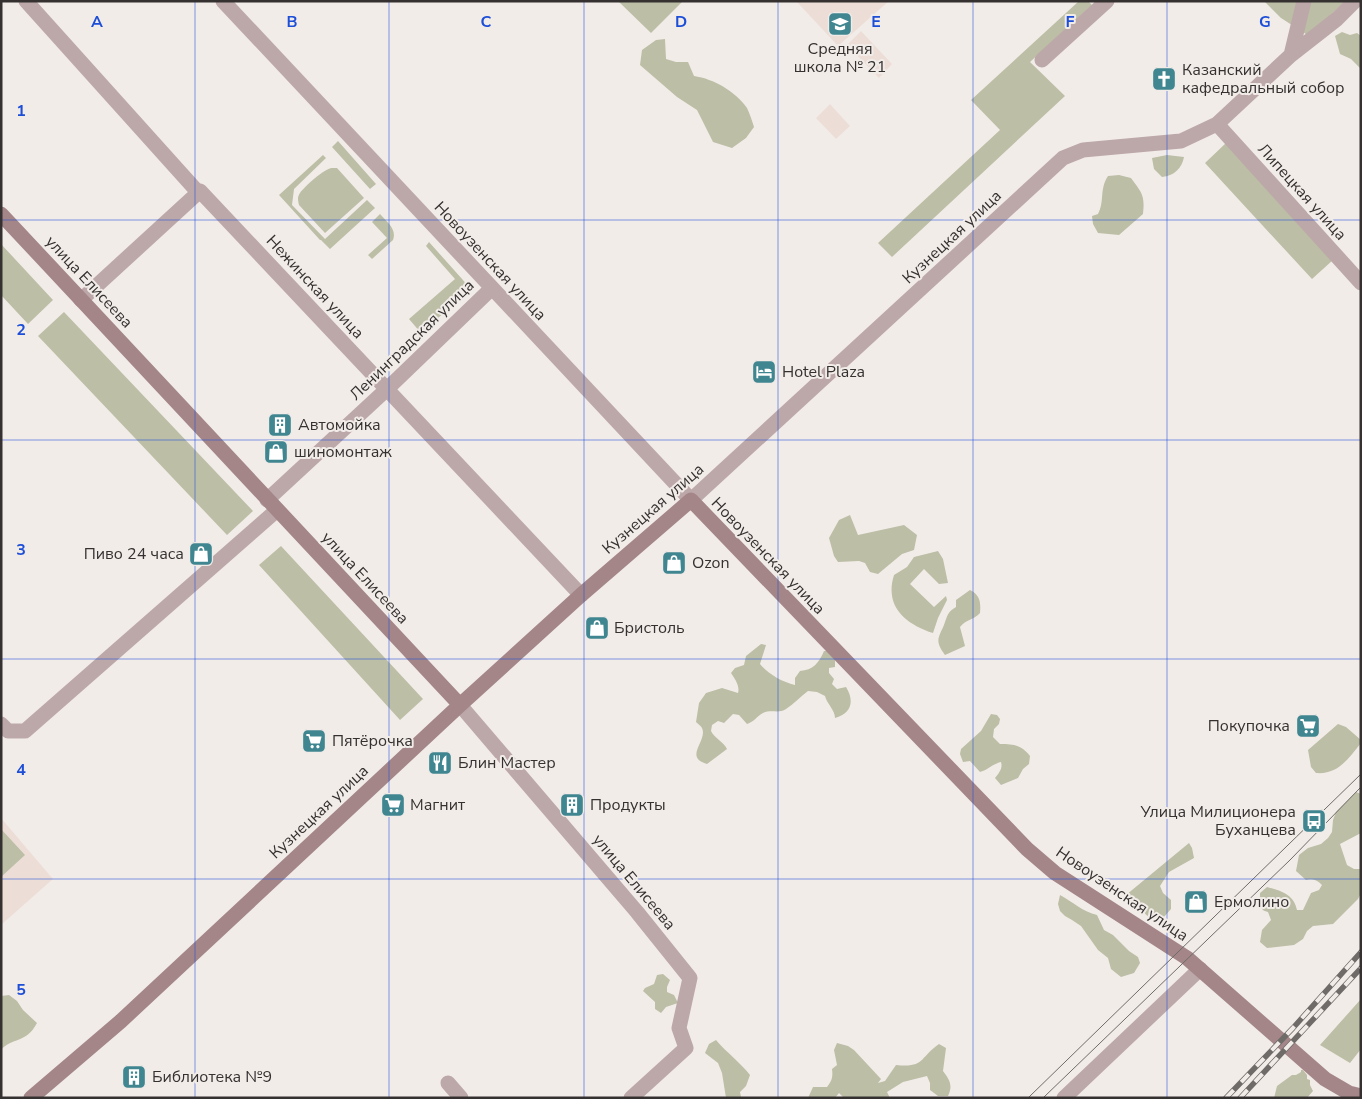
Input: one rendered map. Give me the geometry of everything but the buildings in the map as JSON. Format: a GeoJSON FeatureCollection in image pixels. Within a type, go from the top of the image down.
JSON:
{"type":"FeatureCollection","features":[{"type":"Feature","properties":{"kind":"street","name":"Нежинская улица"},"geometry":{"type":"LineString","coordinates":[[26,1],[196,190],[200,191],[581,595]]}},
{"type":"Feature","properties":{"kind":"street","name":"Новоузенская улица"},"geometry":{"type":"LineString","coordinates":[[223,1],[691,500],[1027,849],[1055,873],[1188,958],[1286,1046],[1325,1078],[1349,1093],[1361,1096]]}},
{"type":"Feature","properties":{"kind":"street"},"geometry":{"type":"LineString","coordinates":[[1042,60],[1107,1]]}},
{"type":"Feature","properties":{"kind":"street"},"geometry":{"type":"LineString","coordinates":[[1291,55],[1304,1]]}},
{"type":"Feature","properties":{"kind":"street","name":"Кузнецкая улица"},"geometry":{"type":"LineString","coordinates":[[31,1098],[121,1021],[460,705],[581,595],[691,500],[1063,158],[1083,150],[1181,141],[1217,124],[1291,55],[1337,19],[1355,1]]}},
{"type":"Feature","properties":{"kind":"street","name":"Липецкая улица"},"geometry":{"type":"LineString","coordinates":[[1217,124],[1361,283]]}},
{"type":"Feature","properties":{"kind":"street"},"geometry":{"type":"LineString","coordinates":[[81,300],[200,191]]}},
{"type":"Feature","properties":{"kind":"street","name":"улица Елисеева"},"geometry":{"type":"LineString","coordinates":[[1,214],[460,705],[637,912],[690,978],[680,1028],[686,1048],[631,1098]]}},
{"type":"Feature","properties":{"kind":"street","name":"Ленинградская улица"},"geometry":{"type":"LineString","coordinates":[[1,724],[8,731],[25,731],[272,505],[387,389],[492,288]]}},
{"type":"Feature","properties":{"kind":"street"},"geometry":{"type":"LineString","coordinates":[[1064,1098],[1200,969]]}},
{"type":"Feature","properties":{"kind":"street"},"geometry":{"type":"LineString","coordinates":[[448,1083],[461,1098]]}},
{"type":"Feature","properties":{"kind":"shaded area","name":"Средняя школа № 21"},"geometry":{"type":"Polygon","coordinates":[[[796,1],[889,1],[838,46],[796,1]]]}},
{"type":"Feature","properties":{"kind":"shaded area"},"geometry":{"type":"Polygon","coordinates":[[[861,31],[892,64],[879,78],[847,45],[861,31]]]}},
{"type":"Feature","properties":{"kind":"shaded area"},"geometry":{"type":"Polygon","coordinates":[[[830,104],[850,126],[836,139],[816,118],[830,104]]]}},
{"type":"Feature","properties":{"kind":"shaded area"},"geometry":{"type":"Polygon","coordinates":[[[1,818],[53,879],[1,925],[1,818]]]}},
{"type":"Feature","properties":{"kind":"green space"},"geometry":{"type":"Polygon","coordinates":[[[618,1],[683,1],[651,33],[618,1]]]}},
{"type":"Feature","properties":{"kind":"green space"},"geometry":{"type":"Polygon","coordinates":[[[1079,1],[1088,1],[1092,5],[1030,62],[1065,96],[892,257],[878,243],[1000,130],[971,100],[1079,1]]]}},
{"type":"Feature","properties":{"kind":"green space"},"geometry":{"type":"Polygon","coordinates":[[[1264,1],[1345,1],[1309,36],[1281,18],[1264,1]]]}},
{"type":"Feature","properties":{"kind":"green space"},"geometry":{"type":"Polygon","coordinates":[[[1342,32],[1350,35],[1357,33],[1361,36],[1361,69],[1351,59],[1340,54],[1335,36],[1342,32]]]}},
{"type":"Feature","properties":{"kind":"green space"},"geometry":{"type":"Polygon","coordinates":[[[665,39],[666,59],[676,62],[688,62],[694,76],[724,87],[747,108],[754,127],[746,138],[732,148],[713,142],[697,110],[677,97],[640,65],[642,50],[656,40],[665,39]]]}},
{"type":"Feature","properties":{"kind":"green space"},"geometry":{"type":"Polygon","coordinates":[[[338,141],[376,184],[370,189],[332,147],[338,141]]]}},
{"type":"Feature","properties":{"kind":"green space"},"geometry":{"type":"Polygon","coordinates":[[[1226,143],[1333,260],[1312,279],[1205,163],[1226,143]]]}},
{"type":"Feature","properties":{"kind":"green space"},"geometry":{"type":"Polygon","coordinates":[[[323,155],[326,158],[294,189],[292,205],[325,239],[367,200],[375,208],[330,249],[279,195],[323,155]]]}},
{"type":"Feature","properties":{"kind":"green space"},"geometry":{"type":"Polygon","coordinates":[[[1167,155],[1184,157],[1177,171],[1162,177],[1154,169],[1152,158],[1167,155]]]}},
{"type":"Feature","properties":{"kind":"green space"},"geometry":{"type":"Polygon","coordinates":[[[337,168],[364,198],[325,233],[299,205],[298,198],[310,182],[324,171],[337,168]]]}},
{"type":"Feature","properties":{"kind":"green space"},"geometry":{"type":"Polygon","coordinates":[[[1119,175],[1131,178],[1140,191],[1144,202],[1143,214],[1119,235],[1098,233],[1093,224],[1092,216],[1098,214],[1100,209],[1105,181],[1108,176],[1119,175]]]}},
{"type":"Feature","properties":{"kind":"green space"},"geometry":{"type":"Polygon","coordinates":[[[380,214],[391,226],[394,236],[393,240],[372,259],[368,255],[387,238],[372,222],[380,214]]]}},
{"type":"Feature","properties":{"kind":"green space"},"geometry":{"type":"Polygon","coordinates":[[[429,242],[471,289],[421,333],[409,319],[455,279],[426,246],[429,242]]]}},
{"type":"Feature","properties":{"kind":"green space"},"geometry":{"type":"Polygon","coordinates":[[[1,244],[53,300],[28,324],[1,295],[1,244]]]}},
{"type":"Feature","properties":{"kind":"green space"},"geometry":{"type":"Polygon","coordinates":[[[64,312],[253,511],[227,535],[38,336],[64,312]]]}},
{"type":"Feature","properties":{"kind":"green space"},"geometry":{"type":"Polygon","coordinates":[[[850,515],[858,535],[904,525],[917,535],[914,550],[902,554],[878,574],[870,572],[865,563],[859,561],[838,562],[834,556],[829,538],[839,520],[850,515]]]}},
{"type":"Feature","properties":{"kind":"green space"},"geometry":{"type":"Polygon","coordinates":[[[281,546],[423,699],[400,720],[259,565],[281,546]]]}},
{"type":"Feature","properties":{"kind":"green space"},"geometry":{"type":"Polygon","coordinates":[[[938,551],[943,559],[948,583],[939,584],[924,569],[910,584],[934,607],[946,596],[947,600],[933,633],[914,625],[900,613],[892,596],[892,586],[894,575],[907,567],[914,557],[938,551]]]}},
{"type":"Feature","properties":{"kind":"green space"},"geometry":{"type":"Polygon","coordinates":[[[970,590],[979,599],[980,613],[960,627],[965,646],[945,655],[938,641],[940,635],[949,613],[956,607],[956,600],[970,590]]]}},
{"type":"Feature","properties":{"kind":"green space"},"geometry":{"type":"Polygon","coordinates":[[[761,644],[766,645],[760,664],[776,677],[795,685],[795,678],[800,671],[812,667],[818,662],[824,651],[830,651],[835,657],[835,667],[829,668],[829,673],[834,679],[832,684],[837,689],[846,687],[851,702],[848,710],[835,718],[834,712],[825,696],[817,692],[808,691],[786,709],[763,713],[747,724],[739,715],[733,714],[724,723],[718,721],[712,725],[711,731],[727,749],[707,764],[700,761],[696,753],[703,733],[702,727],[696,722],[699,703],[706,693],[722,688],[738,693],[738,685],[731,673],[735,668],[744,665],[746,656],[761,644]]]}},
{"type":"Feature","properties":{"kind":"green space"},"geometry":{"type":"Polygon","coordinates":[[[991,714],[997,715],[1000,719],[999,724],[994,729],[993,737],[1000,744],[1020,747],[1030,756],[1029,764],[1023,769],[1018,778],[1001,785],[995,778],[1001,768],[1001,762],[980,772],[970,761],[963,762],[960,754],[961,749],[981,731],[991,714]]]}},
{"type":"Feature","properties":{"kind":"green space"},"geometry":{"type":"Polygon","coordinates":[[[1338,724],[1346,727],[1361,740],[1361,743],[1347,760],[1337,768],[1324,773],[1316,773],[1311,767],[1308,750],[1338,724]]]}},
{"type":"Feature","properties":{"kind":"green space"},"geometry":{"type":"Polygon","coordinates":[[[1356,792],[1361,794],[1361,833],[1340,844],[1347,865],[1354,869],[1361,869],[1361,893],[1358,899],[1333,924],[1313,926],[1307,931],[1303,939],[1294,945],[1267,948],[1260,942],[1262,930],[1271,920],[1268,912],[1261,908],[1260,893],[1267,887],[1278,890],[1290,897],[1297,910],[1303,910],[1311,893],[1319,890],[1322,885],[1315,880],[1306,880],[1296,871],[1299,855],[1308,848],[1321,844],[1328,838],[1332,832],[1336,812],[1356,792]]]}},
{"type":"Feature","properties":{"kind":"green space"},"geometry":{"type":"Polygon","coordinates":[[[1,829],[25,855],[1,877],[1,829]]]}},
{"type":"Feature","properties":{"kind":"green space"},"geometry":{"type":"Polygon","coordinates":[[[1189,843],[1194,858],[1169,872],[1160,886],[1163,893],[1171,900],[1171,909],[1163,918],[1150,917],[1136,900],[1126,895],[1189,843]]]}},
{"type":"Feature","properties":{"kind":"green space"},"geometry":{"type":"Polygon","coordinates":[[[1060,895],[1097,915],[1104,930],[1113,935],[1138,957],[1140,963],[1134,973],[1121,977],[1111,969],[1108,958],[1098,950],[1081,926],[1060,911],[1058,904],[1060,895]]]}},
{"type":"Feature","properties":{"kind":"green space"},"geometry":{"type":"Polygon","coordinates":[[[663,974],[670,980],[667,992],[674,995],[678,1003],[666,1007],[661,1013],[655,1009],[655,1002],[643,991],[654,984],[657,975],[663,974]]]}},
{"type":"Feature","properties":{"kind":"green space"},"geometry":{"type":"Polygon","coordinates":[[[9,995],[37,1023],[33,1030],[24,1037],[10,1043],[1,1050],[1,996],[9,995]]]}},
{"type":"Feature","properties":{"kind":"green space"},"geometry":{"type":"Polygon","coordinates":[[[1361,999],[1361,1049],[1350,1063],[1320,1045],[1361,999]]]}},
{"type":"Feature","properties":{"kind":"green space"},"geometry":{"type":"Polygon","coordinates":[[[716,1040],[750,1075],[746,1086],[740,1092],[741,1097],[759,1098],[726,1098],[722,1073],[718,1063],[705,1053],[709,1044],[716,1040]]]}},
{"type":"Feature","properties":{"kind":"green space"},"geometry":{"type":"Polygon","coordinates":[[[837,1043],[854,1050],[881,1079],[878,1083],[885,1081],[896,1065],[905,1066],[917,1063],[939,1044],[946,1048],[943,1071],[950,1083],[948,1096],[938,1096],[930,1090],[927,1076],[903,1082],[887,1092],[890,1098],[844,1098],[839,1093],[835,1098],[808,1098],[813,1087],[827,1087],[830,1083],[832,1069],[837,1065],[834,1050],[837,1043]]]}},
{"type":"Feature","properties":{"kind":"green space"},"geometry":{"type":"Polygon","coordinates":[[[1301,1070],[1307,1075],[1307,1079],[1310,1080],[1313,1091],[1307,1098],[1274,1098],[1277,1086],[1292,1075],[1301,1072],[1301,1070]]]}},
{"type":"Feature","properties":{"kind":"tram line"},"geometry":{"type":"LineString","coordinates":[[1028,1098],[1361,774]]}},
{"type":"Feature","properties":{"kind":"tram line"},"geometry":{"type":"LineString","coordinates":[[1043,1098],[1290,860],[1361,787]]}},
{"type":"Feature","properties":{"kind":"railway"},"geometry":{"type":"LineString","coordinates":[[1226,1098],[1293,1028],[1361,952]]}},
{"type":"Feature","properties":{"kind":"railway"},"geometry":{"type":"LineString","coordinates":[[1240,1098],[1361,968]]}},
{"type":"Feature","properties":{"kind":"place","name":"Средняя школа № 21"},"geometry":{"type":"Point","coordinates":[840,24]}},
{"type":"Feature","properties":{"kind":"place","name":"Казанский кафедральный собор"},"geometry":{"type":"Point","coordinates":[1164,79]}},
{"type":"Feature","properties":{"kind":"place","name":"Hotel Plaza"},"geometry":{"type":"Point","coordinates":[764,372]}},
{"type":"Feature","properties":{"kind":"place","name":"Автомойка"},"geometry":{"type":"Point","coordinates":[280,425]}},
{"type":"Feature","properties":{"kind":"place","name":"шиномонтаж"},"geometry":{"type":"Point","coordinates":[276,452]}},
{"type":"Feature","properties":{"kind":"place","name":"Пиво 24 часа"},"geometry":{"type":"Point","coordinates":[201,554]}},
{"type":"Feature","properties":{"kind":"place","name":"Ozon"},"geometry":{"type":"Point","coordinates":[674,563]}},
{"type":"Feature","properties":{"kind":"place","name":"Бристоль"},"geometry":{"type":"Point","coordinates":[597,628]}},
{"type":"Feature","properties":{"kind":"place","name":"Покупочка"},"geometry":{"type":"Point","coordinates":[1308,726]}},
{"type":"Feature","properties":{"kind":"place","name":"Пятёрочка"},"geometry":{"type":"Point","coordinates":[314,741]}},
{"type":"Feature","properties":{"kind":"place","name":"Блин Мастер"},"geometry":{"type":"Point","coordinates":[440,763]}},
{"type":"Feature","properties":{"kind":"place","name":"Магнит"},"geometry":{"type":"Point","coordinates":[393,805]}},
{"type":"Feature","properties":{"kind":"place","name":"Продукты"},"geometry":{"type":"Point","coordinates":[572,805]}},
{"type":"Feature","properties":{"kind":"place","name":"Улица Милиционера Буханцева"},"geometry":{"type":"Point","coordinates":[1314,821]}},
{"type":"Feature","properties":{"kind":"place","name":"Ермолино"},"geometry":{"type":"Point","coordinates":[1196,902]}},
{"type":"Feature","properties":{"kind":"place","name":"Библиотека №9"},"geometry":{"type":"Point","coordinates":[134,1077]}}]}
